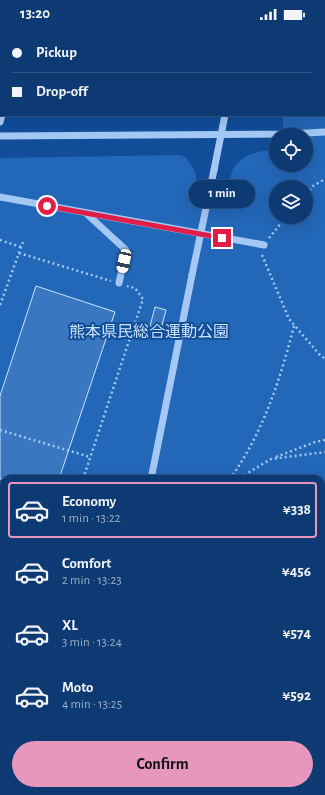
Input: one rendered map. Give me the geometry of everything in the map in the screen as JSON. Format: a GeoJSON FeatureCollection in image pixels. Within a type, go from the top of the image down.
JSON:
{"type":"FeatureCollection","features":[{"type":"Feature","properties":{"kind":"street"},"geometry":{"type":"LineString","coordinates":[[152,475],[225,116]]}},
{"type":"Feature","properties":{"kind":"street"},"geometry":{"type":"LineString","coordinates":[[0,136],[325,132]]}},
{"type":"Feature","properties":{"kind":"street"},"geometry":{"type":"LineString","coordinates":[[0,197],[264,245]]}},
{"type":"Feature","properties":{"kind":"street"},"geometry":{"type":"LineString","coordinates":[[88,214],[126,250],[119,283]]}},
{"type":"Feature","properties":{"kind":"path"},"geometry":{"type":"LineString","coordinates":[[313,186],[325,179]]}},
{"type":"Feature","properties":{"kind":"path"},"geometry":{"type":"LineString","coordinates":[[280,224],[264,245],[262,254],[289,319],[325,359]]}},
{"type":"Feature","properties":{"kind":"path"},"geometry":{"type":"LineString","coordinates":[[0,240],[21,247]]}},
{"type":"Feature","properties":{"kind":"path"},"geometry":{"type":"LineString","coordinates":[[0,305],[23,242]]}},
{"type":"Feature","properties":{"kind":"path"},"geometry":{"type":"LineString","coordinates":[[19,253],[135,288],[143,299],[84,475]]}},
{"type":"Feature","properties":{"kind":"path"},"geometry":{"type":"LineString","coordinates":[[233,475],[257,436],[284,364],[294,325]]}},
{"type":"Feature","properties":{"kind":"path"},"geometry":{"type":"LineString","coordinates":[[0,430],[90,457]]}},
{"type":"Feature","properties":{"kind":"path"},"geometry":{"type":"LineString","coordinates":[[245,475],[271,459],[315,442],[325,440]]}},
{"type":"Feature","properties":{"kind":"path"},"geometry":{"type":"LineString","coordinates":[[271,459],[325,452]]}},
{"type":"Feature","properties":{"kind":"green space","name":"熊本県民総合運動公園"},"geometry":{"type":"Polygon","coordinates":[[[283,116],[325,116],[325,475],[0,475],[0,158],[180,155],[186,158],[195,171],[195,190],[226,199],[231,174],[234,168],[244,158],[263,151],[269,151],[269,172],[313,172],[313,128],[283,128],[283,116]]]}},
{"type":"Feature","properties":{"kind":"building"},"geometry":{"type":"Polygon","coordinates":[[[36,286],[115,312],[60,475],[0,475],[0,396],[36,286]]]}},
{"type":"Feature","properties":{"kind":"building"},"geometry":{"type":"Polygon","coordinates":[[[155,307],[166,310],[161,329],[150,326],[155,307]]]}},
{"type":"Feature","properties":{"kind":"route"},"geometry":{"type":"LineString","coordinates":[[47,206],[222,238]]}}]}
